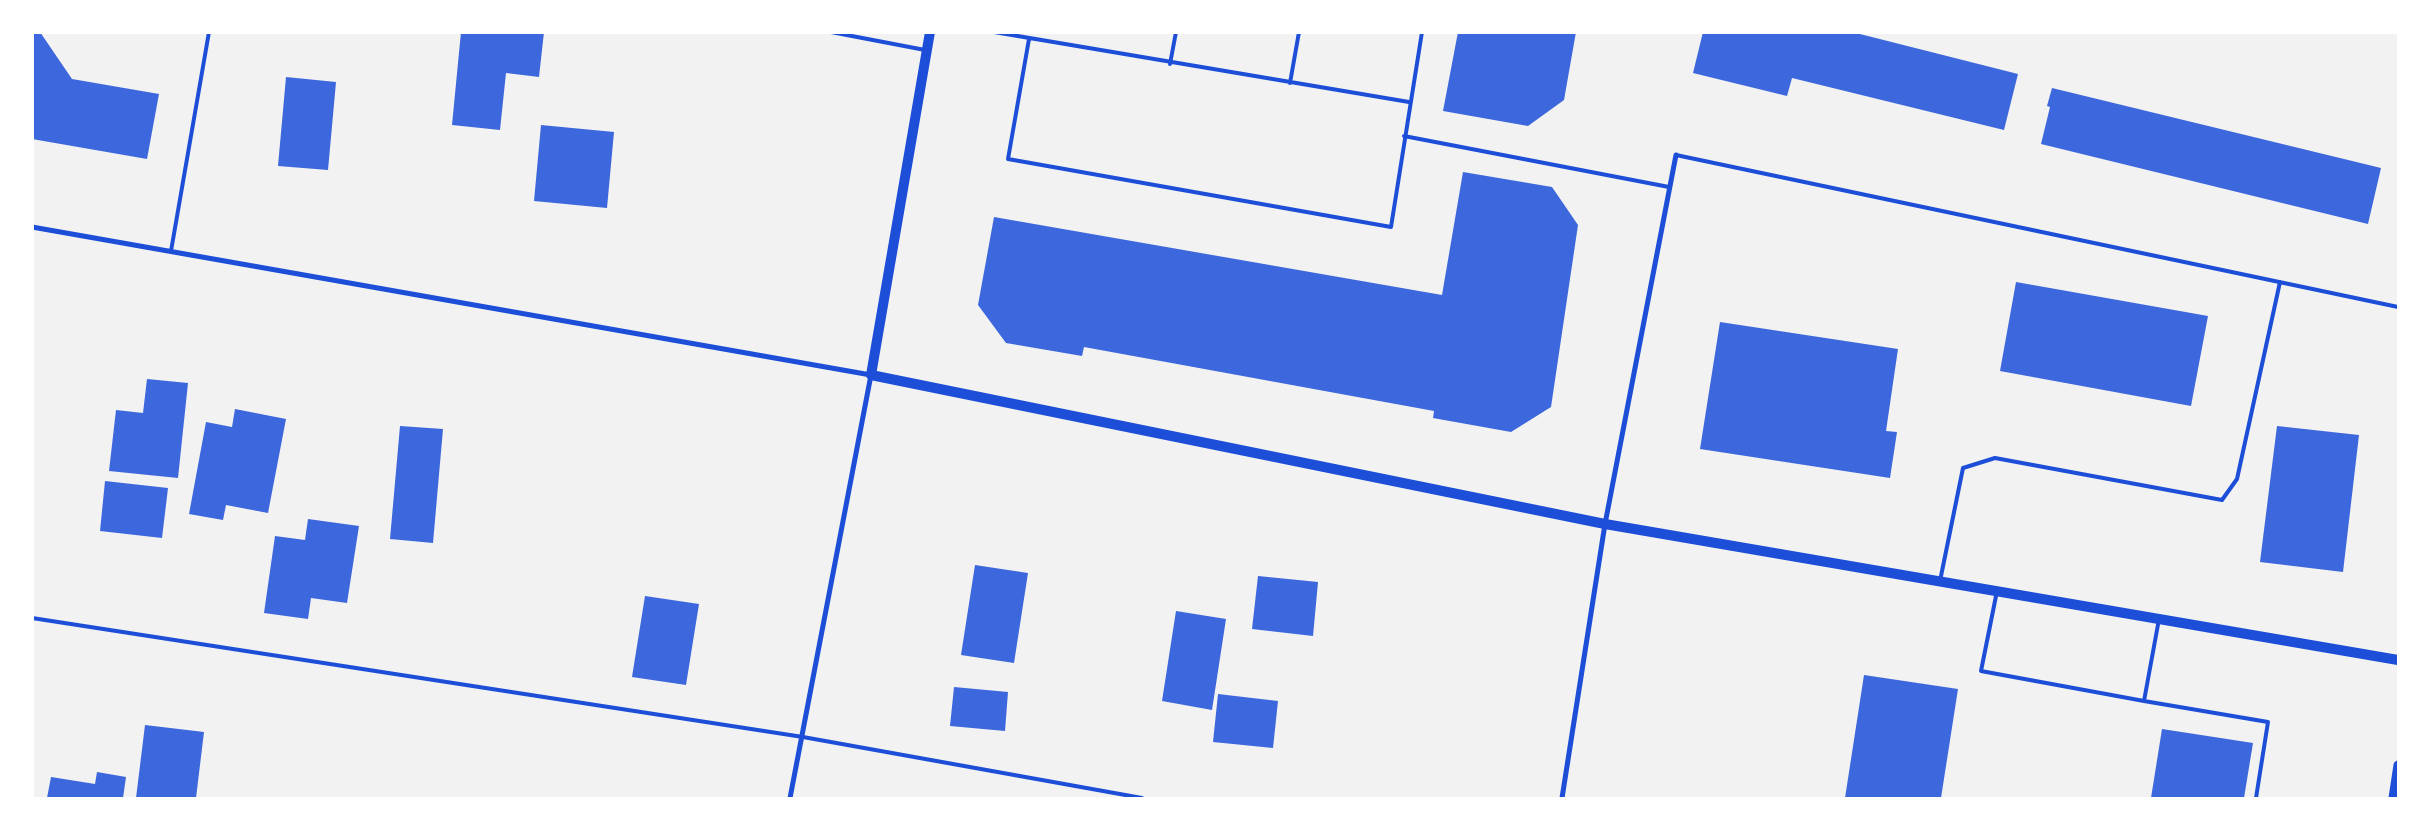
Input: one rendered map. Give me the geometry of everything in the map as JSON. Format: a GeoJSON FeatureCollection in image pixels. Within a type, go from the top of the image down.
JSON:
{"type":"FeatureCollection","features":[{"type":"Feature","properties":{"kind":"main road"},"geometry":{"type":"LineString","coordinates":[[930,32],[871,375],[1605,524],[2398,660]]}},
{"type":"Feature","properties":{"kind":"street"},"geometry":{"type":"LineString","coordinates":[[1562,798],[1605,524],[1676,155]]}},
{"type":"Feature","properties":{"kind":"street"},"geometry":{"type":"LineString","coordinates":[[32,227],[871,375],[790,798]]}},
{"type":"Feature","properties":{"kind":"street"},"geometry":{"type":"LineString","coordinates":[[2393,798],[2398,765]]}},
{"type":"Feature","properties":{"kind":"lane"},"geometry":{"type":"LineString","coordinates":[[171,251],[209,32]]}},
{"type":"Feature","properties":{"kind":"lane"},"geometry":{"type":"LineString","coordinates":[[831,32],[927,51]]}},
{"type":"Feature","properties":{"kind":"lane"},"geometry":{"type":"LineString","coordinates":[[994,32],[1170,64],[1410,102]]}},
{"type":"Feature","properties":{"kind":"lane"},"geometry":{"type":"LineString","coordinates":[[1170,64],[1176,32]]}},
{"type":"Feature","properties":{"kind":"lane"},"geometry":{"type":"LineString","coordinates":[[1290,83],[1298,32]]}},
{"type":"Feature","properties":{"kind":"lane"},"geometry":{"type":"LineString","coordinates":[[1029,39],[1008,160],[1391,227],[1422,32]]}},
{"type":"Feature","properties":{"kind":"lane"},"geometry":{"type":"LineString","coordinates":[[1404,136],[1670,187]]}},
{"type":"Feature","properties":{"kind":"lane"},"geometry":{"type":"LineString","coordinates":[[1676,155],[2398,307]]}},
{"type":"Feature","properties":{"kind":"lane"},"geometry":{"type":"LineString","coordinates":[[1940,581],[1963,468],[1995,458],[2222,500],[2237,479],[2280,282]]}},
{"type":"Feature","properties":{"kind":"lane"},"geometry":{"type":"LineString","coordinates":[[1997,591],[1981,671],[2268,722],[2256,798]]}},
{"type":"Feature","properties":{"kind":"lane"},"geometry":{"type":"LineString","coordinates":[[32,618],[803,737],[1142,798]]}},
{"type":"Feature","properties":{"kind":"lane"},"geometry":{"type":"LineString","coordinates":[[2144,701],[2159,619]]}},
{"type":"Feature","properties":{"kind":"building"},"geometry":{"type":"Polygon","coordinates":[[[32,32],[40,32],[72,79],[159,94],[147,159],[32,139],[32,32]]]}},
{"type":"Feature","properties":{"kind":"building"},"geometry":{"type":"Polygon","coordinates":[[[461,32],[544,32],[539,77],[506,73],[500,130],[452,125],[461,32]]]}},
{"type":"Feature","properties":{"kind":"building"},"geometry":{"type":"Polygon","coordinates":[[[1458,32],[1576,32],[1564,100],[1528,126],[1443,111],[1458,32]]]}},
{"type":"Feature","properties":{"kind":"building"},"geometry":{"type":"Polygon","coordinates":[[[1703,32],[1852,32],[2018,74],[2004,130],[1792,78],[1787,96],[1693,73],[1703,32]]]}},
{"type":"Feature","properties":{"kind":"building"},"geometry":{"type":"Polygon","coordinates":[[[286,77],[336,82],[328,170],[278,166],[286,77]]]}},
{"type":"Feature","properties":{"kind":"building"},"geometry":{"type":"Polygon","coordinates":[[[2052,88],[2381,168],[2368,224],[2041,144],[2050,107],[2047,106],[2052,88]]]}},
{"type":"Feature","properties":{"kind":"building"},"geometry":{"type":"Polygon","coordinates":[[[541,125],[614,132],[607,208],[534,201],[541,125]]]}},
{"type":"Feature","properties":{"kind":"building"},"geometry":{"type":"Polygon","coordinates":[[[1463,172],[1552,187],[1578,225],[1551,407],[1511,432],[1433,418],[1434,411],[1084,347],[1082,356],[1006,343],[978,305],[994,217],[1442,295],[1463,172]]]}},
{"type":"Feature","properties":{"kind":"building"},"geometry":{"type":"Polygon","coordinates":[[[2016,282],[2208,316],[2191,406],[2000,371],[2016,282]]]}},
{"type":"Feature","properties":{"kind":"building"},"geometry":{"type":"Polygon","coordinates":[[[1720,322],[1898,349],[1886,431],[1897,432],[1890,478],[1700,449],[1720,322]]]}},
{"type":"Feature","properties":{"kind":"building"},"geometry":{"type":"Polygon","coordinates":[[[147,379],[188,383],[178,478],[109,471],[116,410],[143,413],[147,379]]]}},
{"type":"Feature","properties":{"kind":"building"},"geometry":{"type":"Polygon","coordinates":[[[235,409],[286,419],[268,513],[226,505],[223,520],[189,514],[206,422],[232,427],[235,409]]]}},
{"type":"Feature","properties":{"kind":"building"},"geometry":{"type":"Polygon","coordinates":[[[400,426],[443,429],[433,543],[390,539],[400,426]]]}},
{"type":"Feature","properties":{"kind":"building"},"geometry":{"type":"Polygon","coordinates":[[[2277,426],[2359,435],[2343,572],[2260,562],[2277,426]]]}},
{"type":"Feature","properties":{"kind":"building"},"geometry":{"type":"Polygon","coordinates":[[[105,481],[168,488],[162,538],[100,531],[105,481]]]}},
{"type":"Feature","properties":{"kind":"building"},"geometry":{"type":"Polygon","coordinates":[[[308,519],[359,526],[347,603],[311,598],[308,619],[264,613],[275,536],[305,540],[308,519]]]}},
{"type":"Feature","properties":{"kind":"building"},"geometry":{"type":"Polygon","coordinates":[[[975,565],[1028,573],[1014,663],[961,655],[975,565]]]}},
{"type":"Feature","properties":{"kind":"building"},"geometry":{"type":"Polygon","coordinates":[[[1258,576],[1318,582],[1313,636],[1252,629],[1258,576]]]}},
{"type":"Feature","properties":{"kind":"building"},"geometry":{"type":"Polygon","coordinates":[[[645,596],[699,604],[686,685],[632,677],[645,596]]]}},
{"type":"Feature","properties":{"kind":"building"},"geometry":{"type":"Polygon","coordinates":[[[1176,611],[1226,619],[1212,710],[1162,701],[1176,611]]]}},
{"type":"Feature","properties":{"kind":"building"},"geometry":{"type":"Polygon","coordinates":[[[1864,675],[1958,689],[1941,798],[1845,798],[1864,675]]]}},
{"type":"Feature","properties":{"kind":"building"},"geometry":{"type":"Polygon","coordinates":[[[954,687],[1008,692],[1005,731],[950,726],[954,687]]]}},
{"type":"Feature","properties":{"kind":"building"},"geometry":{"type":"Polygon","coordinates":[[[1218,694],[1278,701],[1273,748],[1213,742],[1218,694]]]}},
{"type":"Feature","properties":{"kind":"building"},"geometry":{"type":"Polygon","coordinates":[[[145,725],[204,732],[196,798],[136,798],[145,725]]]}},
{"type":"Feature","properties":{"kind":"building"},"geometry":{"type":"Polygon","coordinates":[[[2162,729],[2253,743],[2244,798],[2151,798],[2162,729]]]}},
{"type":"Feature","properties":{"kind":"building"},"geometry":{"type":"Polygon","coordinates":[[[97,772],[126,777],[123,798],[47,798],[51,777],[95,784],[97,772]]]}}]}
